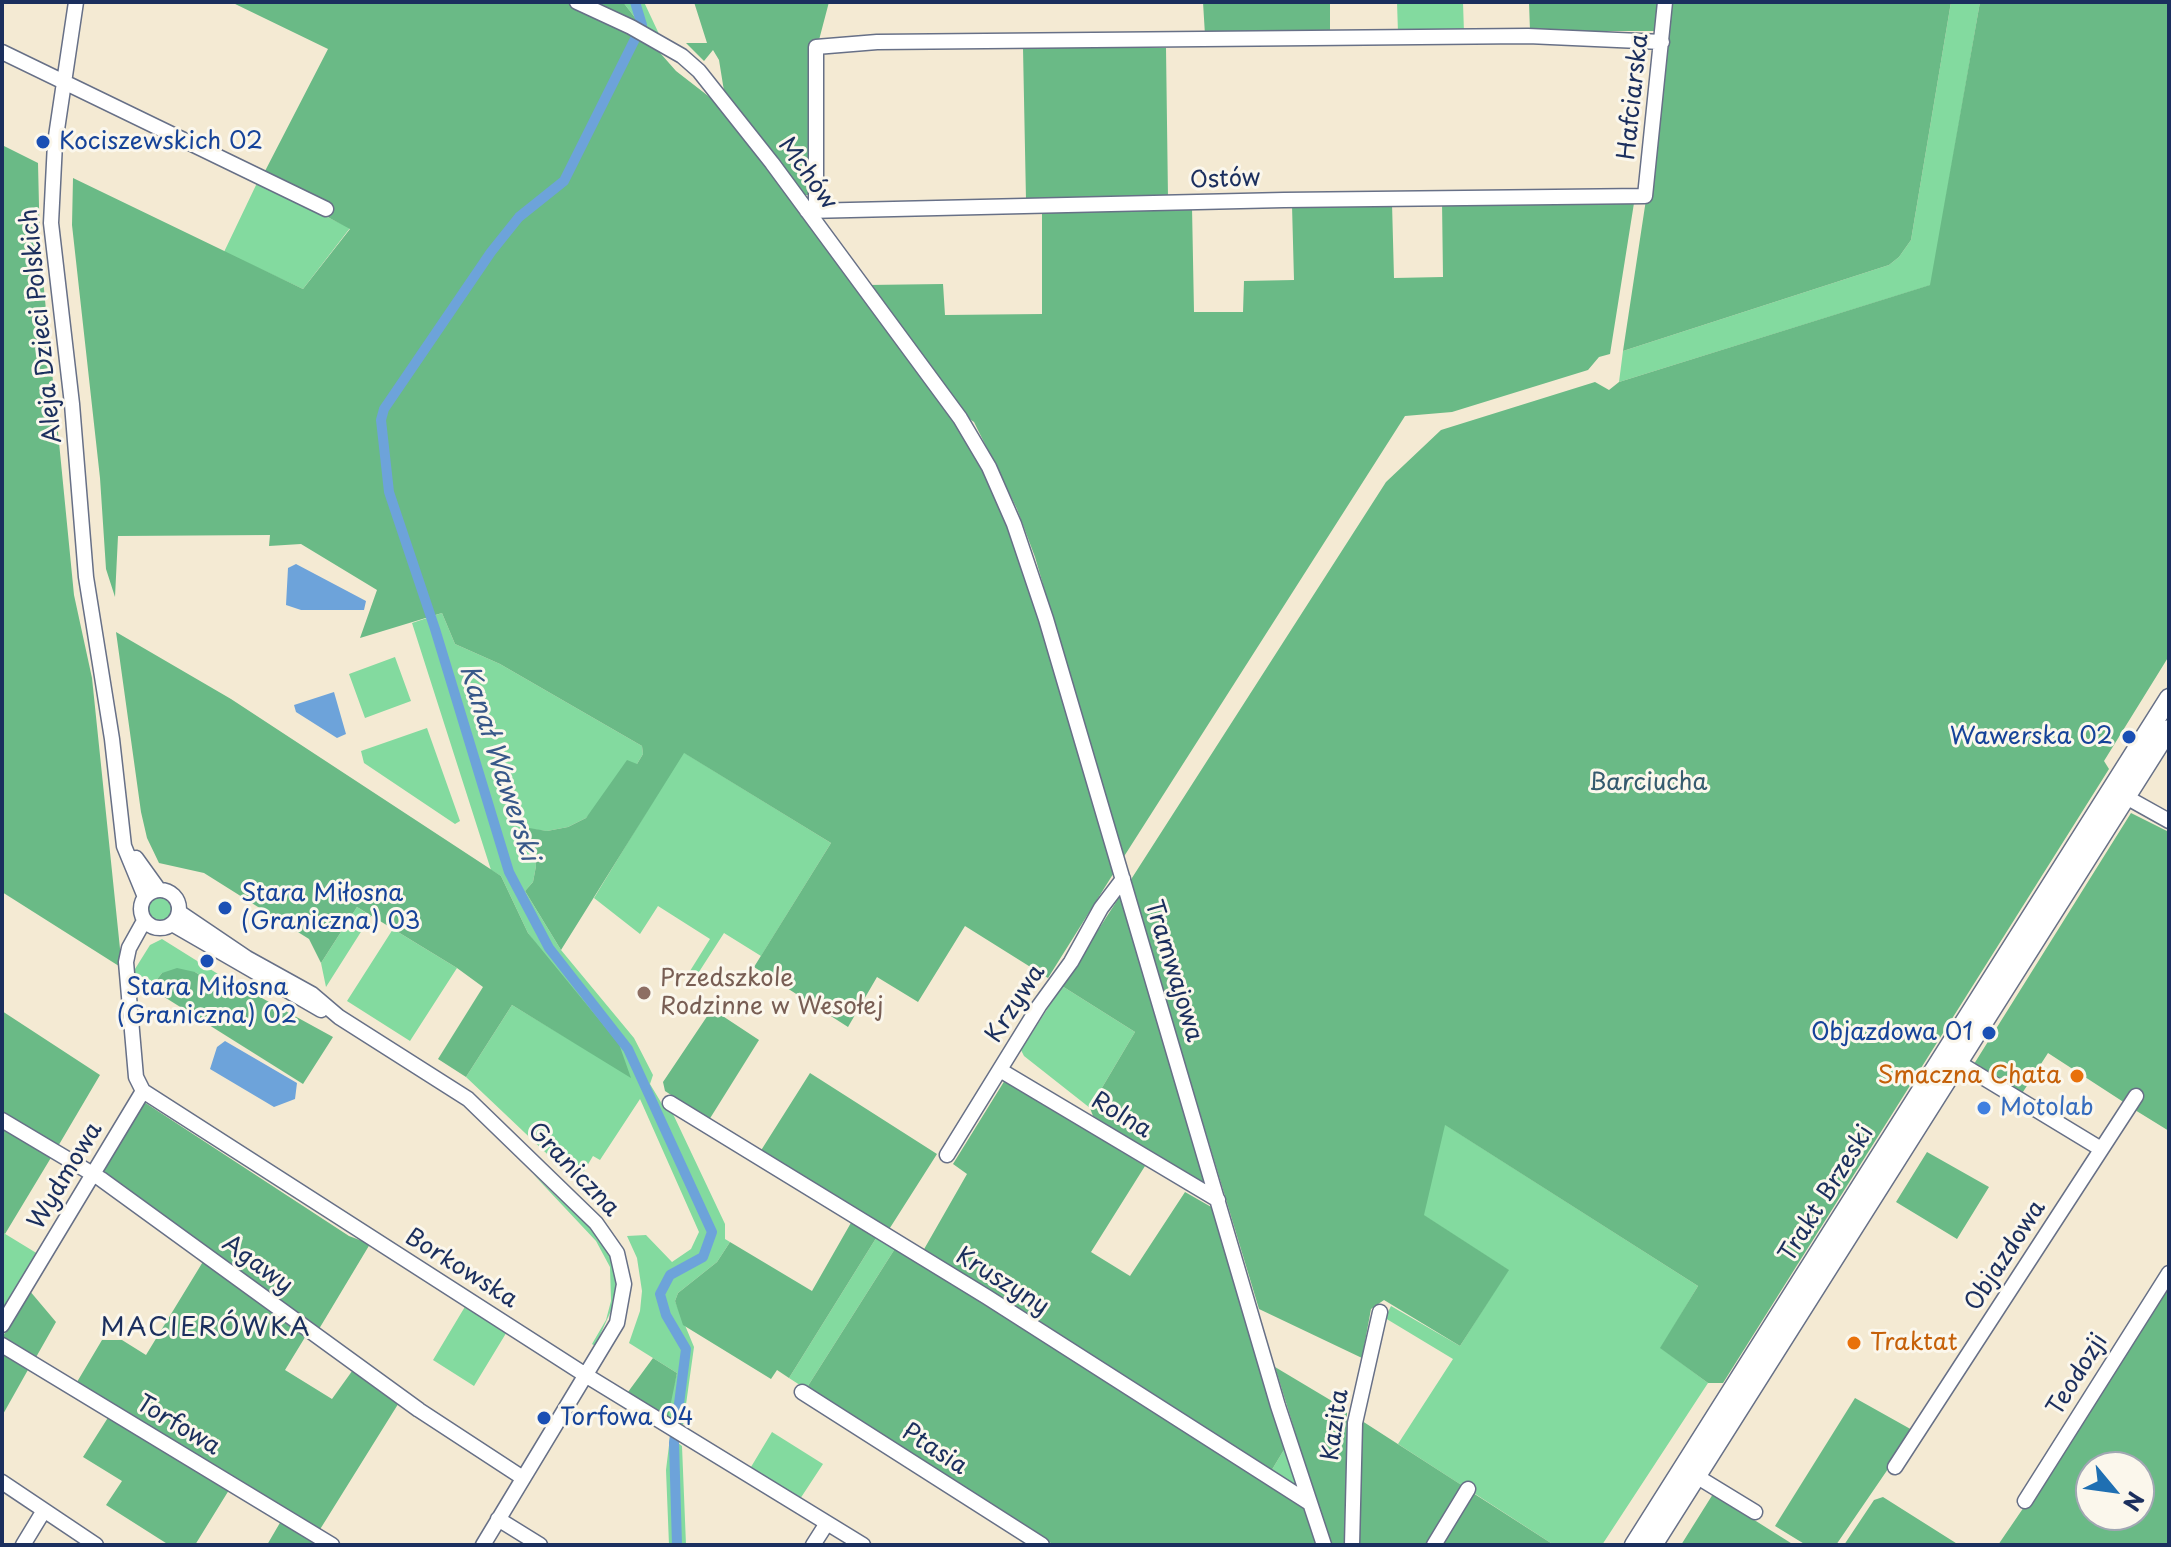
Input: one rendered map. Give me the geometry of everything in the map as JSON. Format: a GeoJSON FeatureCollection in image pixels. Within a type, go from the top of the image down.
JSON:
{"type":"FeatureCollection","features":[{"type":"Feature","properties":{"kind":"main road"},"geometry":{"type":"LineString","coordinates":[[2119,793],[2169,698]]}},
{"type":"Feature","properties":{"kind":"main road"},"geometry":{"type":"LineString","coordinates":[[2119,793],[2169,729]]}},
{"type":"Feature","properties":{"kind":"main road","name":"Trakt Brzeski"},"geometry":{"type":"LineString","coordinates":[[1634,1545],[1951,1058],[2119,793]]}},
{"type":"Feature","properties":{"kind":"main road","name":"Trakt Brzeski"},"geometry":{"type":"LineString","coordinates":[[1653,1545],[1951,1058]]}},
{"type":"Feature","properties":{"kind":"street","name":"Aleja Dzieci Polskich"},"geometry":{"type":"LineString","coordinates":[[76,2],[52,175],[51,223],[74,428],[86,577],[123,827]]}},
{"type":"Feature","properties":{"kind":"street","name":"Mchów"},"geometry":{"type":"LineString","coordinates":[[577,2],[631,27],[699,71],[811,211],[960,418]]}},
{"type":"Feature","properties":{"kind":"street","name":"Hafciarska"},"geometry":{"type":"LineString","coordinates":[[1645,196],[1665,2]]}},
{"type":"Feature","properties":{"kind":"street"},"geometry":{"type":"LineString","coordinates":[[811,211],[816,47],[877,42],[1528,36],[1662,42]]}},
{"type":"Feature","properties":{"kind":"street"},"geometry":{"type":"LineString","coordinates":[[2,52],[326,209]]}},
{"type":"Feature","properties":{"kind":"street","name":"Ostów"},"geometry":{"type":"LineString","coordinates":[[811,211],[1645,196]]}},
{"type":"Feature","properties":{"kind":"street","name":"Tramwajowa"},"geometry":{"type":"LineString","coordinates":[[960,418],[989,467],[1014,524],[1046,619],[1308,1502],[1324,1545]]}},
{"type":"Feature","properties":{"kind":"street"},"geometry":{"type":"LineString","coordinates":[[2119,793],[2169,821]]}},
{"type":"Feature","properties":{"kind":"street"},"geometry":{"type":"LineString","coordinates":[[123,827],[139,865],[159,890],[174,897],[176,918],[150,924]]}},
{"type":"Feature","properties":{"kind":"street"},"geometry":{"type":"LineString","coordinates":[[123,827],[127,857],[145,897]]}},
{"type":"Feature","properties":{"kind":"street","name":"Krzywa"},"geometry":{"type":"LineString","coordinates":[[947,1155],[1123,879]]}},
{"type":"Feature","properties":{"kind":"street"},"geometry":{"type":"LineString","coordinates":[[150,924],[140,909],[145,897],[159,890]]}},
{"type":"Feature","properties":{"kind":"street","name":"Graniczna"},"geometry":{"type":"LineString","coordinates":[[176,918],[309,992],[339,1017],[479,1108],[607,1236],[623,1272],[623,1304],[613,1331],[483,1545]]}},
{"type":"Feature","properties":{"kind":"street"},"geometry":{"type":"LineString","coordinates":[[143,1091],[136,1077],[127,970],[150,924]]}},
{"type":"Feature","properties":{"kind":"street"},"geometry":{"type":"LineString","coordinates":[[1951,1058],[2101,1149]]}},
{"type":"Feature","properties":{"kind":"street","name":"Rolna"},"geometry":{"type":"LineString","coordinates":[[1000,1070],[1218,1200]]}},
{"type":"Feature","properties":{"kind":"street","name":"Wydmowa"},"geometry":{"type":"LineString","coordinates":[[2,1325],[143,1091]]}},
{"type":"Feature","properties":{"kind":"street","name":"Borkowska"},"geometry":{"type":"LineString","coordinates":[[143,1091],[587,1376],[863,1545]]}},
{"type":"Feature","properties":{"kind":"street","name":"Objazdowa"},"geometry":{"type":"LineString","coordinates":[[1895,1467],[2136,1096]]}},
{"type":"Feature","properties":{"kind":"street","name":"Kruszyny"},"geometry":{"type":"LineString","coordinates":[[670,1103],[987,1297],[1308,1502]]}},
{"type":"Feature","properties":{"kind":"street","name":"Agawy"},"geometry":{"type":"LineString","coordinates":[[2,1120],[93,1175],[419,1410],[523,1478]]}},
{"type":"Feature","properties":{"kind":"street","name":"Teodozji"},"geometry":{"type":"LineString","coordinates":[[2025,1501],[2169,1273]]}},
{"type":"Feature","properties":{"kind":"street","name":"Kazita"},"geometry":{"type":"LineString","coordinates":[[1352,1545],[1355,1423],[1380,1312]]}},
{"type":"Feature","properties":{"kind":"street","name":"Torfowa"},"geometry":{"type":"LineString","coordinates":[[2,1345],[332,1545]]}},
{"type":"Feature","properties":{"kind":"street","name":"Ptasia"},"geometry":{"type":"LineString","coordinates":[[802,1392],[1042,1545]]}},
{"type":"Feature","properties":{"kind":"street"},"geometry":{"type":"LineString","coordinates":[[1696,1476],[1755,1512]]}},
{"type":"Feature","properties":{"kind":"street"},"geometry":{"type":"LineString","coordinates":[[2,1482],[88,1543]]}},
{"type":"Feature","properties":{"kind":"street"},"geometry":{"type":"LineString","coordinates":[[1434,1545],[1468,1489]]}},
{"type":"Feature","properties":{"kind":"street"},"geometry":{"type":"LineString","coordinates":[[23,1545],[43,1512]]}},
{"type":"Feature","properties":{"kind":"street"},"geometry":{"type":"LineString","coordinates":[[498,1519],[540,1545]]}},
{"type":"Feature","properties":{"kind":"street"},"geometry":{"type":"LineString","coordinates":[[813,1545],[827,1523]]}},
{"type":"Feature","properties":{"kind":"green space"},"geometry":{"type":"Polygon","coordinates":[[[231,2],[567,2],[654,46],[676,71],[716,102],[801,211],[948,413],[960,424],[1009,525],[1034,596],[1115,871],[1048,978],[965,926],[918,1002],[877,977],[848,1027],[754,967],[831,843],[684,753],[561,950],[525,891],[533,882],[536,866],[529,828],[547,831],[568,827],[586,818],[627,760],[637,764],[643,754],[642,746],[500,664],[455,644],[442,613],[360,638],[377,590],[301,544],[269,546],[270,535],[118,536],[115,597],[106,569],[100,478],[72,225],[73,178],[303,289],[350,229],[322,214],[264,173],[328,49],[231,2]]]}},
{"type":"Feature","properties":{"kind":"green space"},"geometry":{"type":"Polygon","coordinates":[[[587,2],[623,2],[636,19],[636,25],[587,2]]]}},
{"type":"Feature","properties":{"kind":"green space"},"geometry":{"type":"Polygon","coordinates":[[[623,2],[644,2],[659,34],[636,25],[636,19],[623,2]]]}},
{"type":"Feature","properties":{"kind":"green space"},"geometry":{"type":"Polygon","coordinates":[[[694,2],[829,2],[819,40],[811,195],[805,195],[724,91],[719,60],[713,50],[704,61],[686,43],[707,43],[694,2]]]}},
{"type":"Feature","properties":{"kind":"green space"},"geometry":{"type":"Polygon","coordinates":[[[1203,2],[1330,2],[1330,34],[1205,35],[1203,2]]]}},
{"type":"Feature","properties":{"kind":"green space"},"geometry":{"type":"Polygon","coordinates":[[[1397,2],[1463,2],[1464,33],[1398,33],[1397,2]]]}},
{"type":"Feature","properties":{"kind":"green space"},"geometry":{"type":"Polygon","coordinates":[[[1529,2],[1662,2],[1659,31],[1530,31],[1529,2]]]}},
{"type":"Feature","properties":{"kind":"green space"},"geometry":{"type":"Polygon","coordinates":[[[1672,2],[1951,2],[1911,240],[1899,257],[1889,265],[1623,351],[1662,94],[1672,2]]]}},
{"type":"Feature","properties":{"kind":"green space"},"geometry":{"type":"Polygon","coordinates":[[[1951,2],[1980,2],[1931,285],[1619,382],[1623,351],[1889,265],[1899,257],[1911,240],[1951,2]]]}},
{"type":"Feature","properties":{"kind":"green space","name":"Barciucha"},"geometry":{"type":"Polygon","coordinates":[[[1980,2],[2169,2],[2169,656],[2104,761],[2109,769],[1723,1383],[1708,1383],[1660,1348],[1698,1286],[1445,1125],[1424,1215],[1509,1270],[1460,1346],[1384,1300],[1371,1309],[1362,1358],[1259,1309],[1130,881],[1386,482],[1441,430],[1595,382],[1609,390],[1619,382],[1930,285],[1980,2]]]}},
{"type":"Feature","properties":{"kind":"green space"},"geometry":{"type":"Polygon","coordinates":[[[1023,48],[1166,48],[1168,198],[1026,200],[1023,48]]]}},
{"type":"Feature","properties":{"kind":"green space"},"geometry":{"type":"Polygon","coordinates":[[[2,145],[38,163],[40,249],[74,595],[92,678],[122,968],[2,892],[2,145]]]}},
{"type":"Feature","properties":{"kind":"green space"},"geometry":{"type":"Polygon","coordinates":[[[257,183],[350,228],[303,289],[224,252],[257,183]]]}},
{"type":"Feature","properties":{"kind":"green space"},"geometry":{"type":"Polygon","coordinates":[[[1628,199],[1634,203],[1610,354],[1599,357],[1588,370],[1452,412],[1405,416],[1123,858],[1035,557],[1017,509],[974,422],[962,414],[867,285],[943,284],[945,315],[1042,314],[1042,212],[1192,207],[1194,312],[1243,312],[1244,281],[1294,280],[1292,205],[1392,203],[1394,278],[1443,277],[1442,201],[1628,199]]]}},
{"type":"Feature","properties":{"kind":"green space"},"geometry":{"type":"Polygon","coordinates":[[[442,613],[455,644],[500,664],[642,746],[643,754],[637,764],[586,818],[568,827],[547,831],[530,829],[536,866],[533,882],[525,891],[561,950],[634,1038],[653,1075],[650,1084],[665,1109],[673,1114],[725,1224],[725,1239],[730,1242],[717,1262],[678,1293],[675,1301],[694,1347],[683,1426],[668,1417],[667,1411],[677,1373],[629,1343],[640,1311],[642,1291],[637,1258],[627,1236],[646,1235],[672,1262],[691,1249],[699,1232],[640,1099],[600,1160],[593,1156],[581,1176],[571,1165],[563,1169],[466,1077],[512,1005],[630,1076],[528,933],[501,876],[491,870],[412,623],[442,613]]]}},
{"type":"Feature","properties":{"kind":"green space"},"geometry":{"type":"Polygon","coordinates":[[[116,632],[231,699],[501,876],[528,933],[619,1044],[631,1078],[512,1005],[466,1077],[438,1059],[483,987],[457,968],[357,907],[321,963],[309,939],[204,873],[159,863],[147,838],[141,812],[116,632]]]}},
{"type":"Feature","properties":{"kind":"green space"},"geometry":{"type":"Polygon","coordinates":[[[395,657],[411,701],[365,718],[349,674],[395,657]]]}},
{"type":"Feature","properties":{"kind":"green space"},"geometry":{"type":"Polygon","coordinates":[[[427,728],[460,821],[455,824],[364,763],[361,751],[427,728]]]}},
{"type":"Feature","properties":{"kind":"green space"},"geometry":{"type":"Polygon","coordinates":[[[683,752],[831,843],[761,956],[724,933],[697,975],[690,971],[710,939],[658,906],[640,934],[594,898],[683,752]]]}},
{"type":"Feature","properties":{"kind":"green space"},"geometry":{"type":"Polygon","coordinates":[[[2131,813],[2169,832],[2169,1131],[2135,1110],[2144,1095],[2136,1089],[2125,1103],[2048,1053],[2021,1095],[1974,1064],[2131,813]]]}},
{"type":"Feature","properties":{"kind":"green space"},"geometry":{"type":"Polygon","coordinates":[[[1120,896],[1208,1190],[1093,1116],[1090,1108],[1135,1032],[1062,986],[1120,896]]]}},
{"type":"Feature","properties":{"kind":"green space"},"geometry":{"type":"Polygon","coordinates":[[[160,898],[168,901],[171,909],[168,917],[160,920],[152,917],[149,909],[152,901],[160,898]]]}},
{"type":"Feature","properties":{"kind":"green space"},"geometry":{"type":"Polygon","coordinates":[[[357,907],[371,916],[326,987],[321,963],[357,907]]]}},
{"type":"Feature","properties":{"kind":"green space"},"geometry":{"type":"Polygon","coordinates":[[[393,929],[457,968],[410,1041],[347,1001],[393,929]]]}},
{"type":"Feature","properties":{"kind":"green space"},"geometry":{"type":"Polygon","coordinates":[[[162,939],[218,974],[212,983],[195,972],[162,973],[150,988],[134,978],[135,969],[150,945],[162,939]]]}},
{"type":"Feature","properties":{"kind":"green space"},"geometry":{"type":"Polygon","coordinates":[[[177,968],[195,972],[212,983],[218,974],[333,1037],[303,1084],[150,988],[162,973],[177,968]]]}},
{"type":"Feature","properties":{"kind":"green space"},"geometry":{"type":"Polygon","coordinates":[[[1062,986],[1135,1032],[1090,1108],[1024,1056],[1021,1050],[1062,986]]]}},
{"type":"Feature","properties":{"kind":"green space"},"geometry":{"type":"Polygon","coordinates":[[[712,1009],[759,1040],[709,1120],[665,1091],[663,1082],[712,1009]]]}},
{"type":"Feature","properties":{"kind":"green space"},"geometry":{"type":"Polygon","coordinates":[[[2,1011],[100,1075],[57,1148],[2,1115],[2,1011]]]}},
{"type":"Feature","properties":{"kind":"green space"},"geometry":{"type":"Polygon","coordinates":[[[810,1073],[937,1154],[888,1231],[760,1152],[810,1073]]]}},
{"type":"Feature","properties":{"kind":"green space"},"geometry":{"type":"Polygon","coordinates":[[[1005,1080],[1145,1166],[1091,1252],[1130,1276],[1185,1192],[1213,1208],[1285,1448],[1270,1473],[923,1251],[967,1174],[953,1164],[1005,1080]]]}},
{"type":"Feature","properties":{"kind":"green space"},"geometry":{"type":"Polygon","coordinates":[[[144,1102],[349,1236],[370,1244],[319,1329],[102,1173],[144,1102]]]}},
{"type":"Feature","properties":{"kind":"green space"},"geometry":{"type":"Polygon","coordinates":[[[1444,1124],[1698,1286],[1661,1348],[1708,1383],[1602,1545],[1554,1545],[1398,1444],[1453,1359],[1385,1318],[1391,1306],[1460,1346],[1508,1270],[1423,1215],[1444,1124]]]}},
{"type":"Feature","properties":{"kind":"green space"},"geometry":{"type":"Polygon","coordinates":[[[2,1126],[52,1156],[5,1234],[2,1232],[2,1126]]]}},
{"type":"Feature","properties":{"kind":"green space"},"geometry":{"type":"Polygon","coordinates":[[[1927,1152],[1989,1187],[1957,1239],[1896,1202],[1927,1152]]]}},
{"type":"Feature","properties":{"kind":"green space"},"geometry":{"type":"Polygon","coordinates":[[[533,1174],[591,1229],[610,1254],[616,1283],[615,1302],[595,1346],[592,1344],[606,1320],[611,1301],[610,1267],[596,1241],[533,1174]]]}},
{"type":"Feature","properties":{"kind":"green space"},"geometry":{"type":"Polygon","coordinates":[[[852,1221],[878,1235],[789,1378],[777,1370],[771,1379],[683,1325],[675,1301],[678,1293],[717,1262],[730,1242],[812,1291],[852,1221]]]}},
{"type":"Feature","properties":{"kind":"green space"},"geometry":{"type":"Polygon","coordinates":[[[2,1232],[38,1254],[2,1315],[2,1232]]]}},
{"type":"Feature","properties":{"kind":"green space"},"geometry":{"type":"Polygon","coordinates":[[[878,1235],[896,1247],[806,1389],[789,1378],[878,1235]]]}},
{"type":"Feature","properties":{"kind":"green space"},"geometry":{"type":"Polygon","coordinates":[[[896,1247],[1303,1507],[1318,1545],[1054,1545],[806,1389],[896,1247]]]}},
{"type":"Feature","properties":{"kind":"green space"},"geometry":{"type":"Polygon","coordinates":[[[204,1260],[307,1334],[285,1370],[332,1399],[355,1367],[400,1401],[319,1531],[77,1382],[102,1340],[122,1340],[146,1355],[204,1260]]]}},
{"type":"Feature","properties":{"kind":"green space"},"geometry":{"type":"Polygon","coordinates":[[[2169,1281],[2169,1545],[1998,1545],[2024,1507],[2169,1281]]]}},
{"type":"Feature","properties":{"kind":"green space"},"geometry":{"type":"Polygon","coordinates":[[[29,1290],[56,1322],[35,1359],[2,1338],[29,1290]]]}},
{"type":"Feature","properties":{"kind":"green space"},"geometry":{"type":"Polygon","coordinates":[[[466,1305],[508,1330],[474,1386],[433,1360],[466,1305]]]}},
{"type":"Feature","properties":{"kind":"green space"},"geometry":{"type":"Polygon","coordinates":[[[2,1352],[29,1368],[2,1416],[2,1352]]]}},
{"type":"Feature","properties":{"kind":"green space"},"geometry":{"type":"Polygon","coordinates":[[[653,1358],[677,1373],[668,1417],[628,1392],[653,1358]]]}},
{"type":"Feature","properties":{"kind":"green space"},"geometry":{"type":"Polygon","coordinates":[[[1275,1367],[1347,1410],[1347,1545],[1330,1545],[1275,1367]]]}},
{"type":"Feature","properties":{"kind":"green space"},"geometry":{"type":"Polygon","coordinates":[[[1855,1398],[1914,1431],[1836,1545],[1806,1545],[1775,1526],[1855,1398]]]}},
{"type":"Feature","properties":{"kind":"green space"},"geometry":{"type":"Polygon","coordinates":[[[109,1416],[229,1490],[195,1545],[169,1545],[106,1505],[122,1481],[83,1457],[109,1416]]]}},
{"type":"Feature","properties":{"kind":"green space"},"geometry":{"type":"Polygon","coordinates":[[[1359,1419],[1463,1486],[1426,1545],[1356,1545],[1359,1419]]]}},
{"type":"Feature","properties":{"kind":"green space"},"geometry":{"type":"Polygon","coordinates":[[[772,1432],[823,1464],[800,1499],[751,1467],[772,1432]]]}},
{"type":"Feature","properties":{"kind":"green space"},"geometry":{"type":"Polygon","coordinates":[[[670,1437],[682,1446],[686,1545],[669,1545],[666,1470],[670,1437]]]}},
{"type":"Feature","properties":{"kind":"green space"},"geometry":{"type":"Polygon","coordinates":[[[1285,1448],[1297,1484],[1294,1486],[1270,1473],[1285,1448]]]}},
{"type":"Feature","properties":{"kind":"green space"},"geometry":{"type":"Polygon","coordinates":[[[1473,1493],[1554,1545],[1443,1545],[1473,1493]]]}},
{"type":"Feature","properties":{"kind":"green space"},"geometry":{"type":"Polygon","coordinates":[[[1713,1494],[1794,1545],[1681,1545],[1713,1494]]]}},
{"type":"Feature","properties":{"kind":"green space"},"geometry":{"type":"Polygon","coordinates":[[[1883,1497],[1959,1545],[1844,1545],[1874,1500],[1883,1497]]]}},
{"type":"Feature","properties":{"kind":"green space"},"geometry":{"type":"Polygon","coordinates":[[[281,1521],[321,1545],[267,1545],[281,1521]]]}},
{"type":"Feature","properties":{"kind":"water"},"geometry":{"type":"Polygon","coordinates":[[[296,564],[366,601],[364,610],[301,610],[286,605],[288,568],[296,564]]]}},
{"type":"Feature","properties":{"kind":"water"},"geometry":{"type":"Polygon","coordinates":[[[334,692],[346,734],[337,738],[296,712],[294,705],[334,692]]]}},
{"type":"Feature","properties":{"kind":"water"},"geometry":{"type":"Polygon","coordinates":[[[225,1041],[297,1083],[295,1099],[274,1107],[210,1069],[217,1047],[225,1041]]]}},
{"type":"Feature","properties":{"kind":"waterway","name":"Kanał Wawerski"},"geometry":{"type":"LineString","coordinates":[[635,2],[642,25],[564,181],[519,217],[491,252],[384,409],[381,420],[389,492],[435,629],[509,872],[549,948],[628,1049],[712,1232],[703,1257],[670,1275],[660,1294],[666,1315],[686,1349],[674,1443],[677,1545]]}},
{"type":"Feature","properties":{"kind":"place","name":"Kociszewskich 02"},"geometry":{"type":"Point","coordinates":[43,142]}},
{"type":"Feature","properties":{"kind":"place","name":"Wawerska 02"},"geometry":{"type":"Point","coordinates":[2129,737]}},
{"type":"Feature","properties":{"kind":"place","name":"Stara Miłosna (Graniczna) 03"},"geometry":{"type":"Point","coordinates":[225,908]}},
{"type":"Feature","properties":{"kind":"place","name":"Stara Miłosna (Graniczna) 02"},"geometry":{"type":"Point","coordinates":[207,961]}},
{"type":"Feature","properties":{"kind":"place","name":"Przedszkole Rodzinne w Wesołej"},"geometry":{"type":"Point","coordinates":[644,993]}},
{"type":"Feature","properties":{"kind":"place","name":"Objazdowa 01"},"geometry":{"type":"Point","coordinates":[1989,1033]}},
{"type":"Feature","properties":{"kind":"place","name":"Smaczna Chata"},"geometry":{"type":"Point","coordinates":[2077,1076]}},
{"type":"Feature","properties":{"kind":"place","name":"Motolab"},"geometry":{"type":"Point","coordinates":[1984,1108]}},
{"type":"Feature","properties":{"kind":"place","name":"Traktat"},"geometry":{"type":"Point","coordinates":[1854,1343]}},
{"type":"Feature","properties":{"kind":"place","name":"Torfowa 04"},"geometry":{"type":"Point","coordinates":[544,1418]}},
{"type":"Feature","properties":{"kind":"district","name":"MACIERÓWKA"},"geometry":{"type":"Point","coordinates":[206,1329]}}]}
